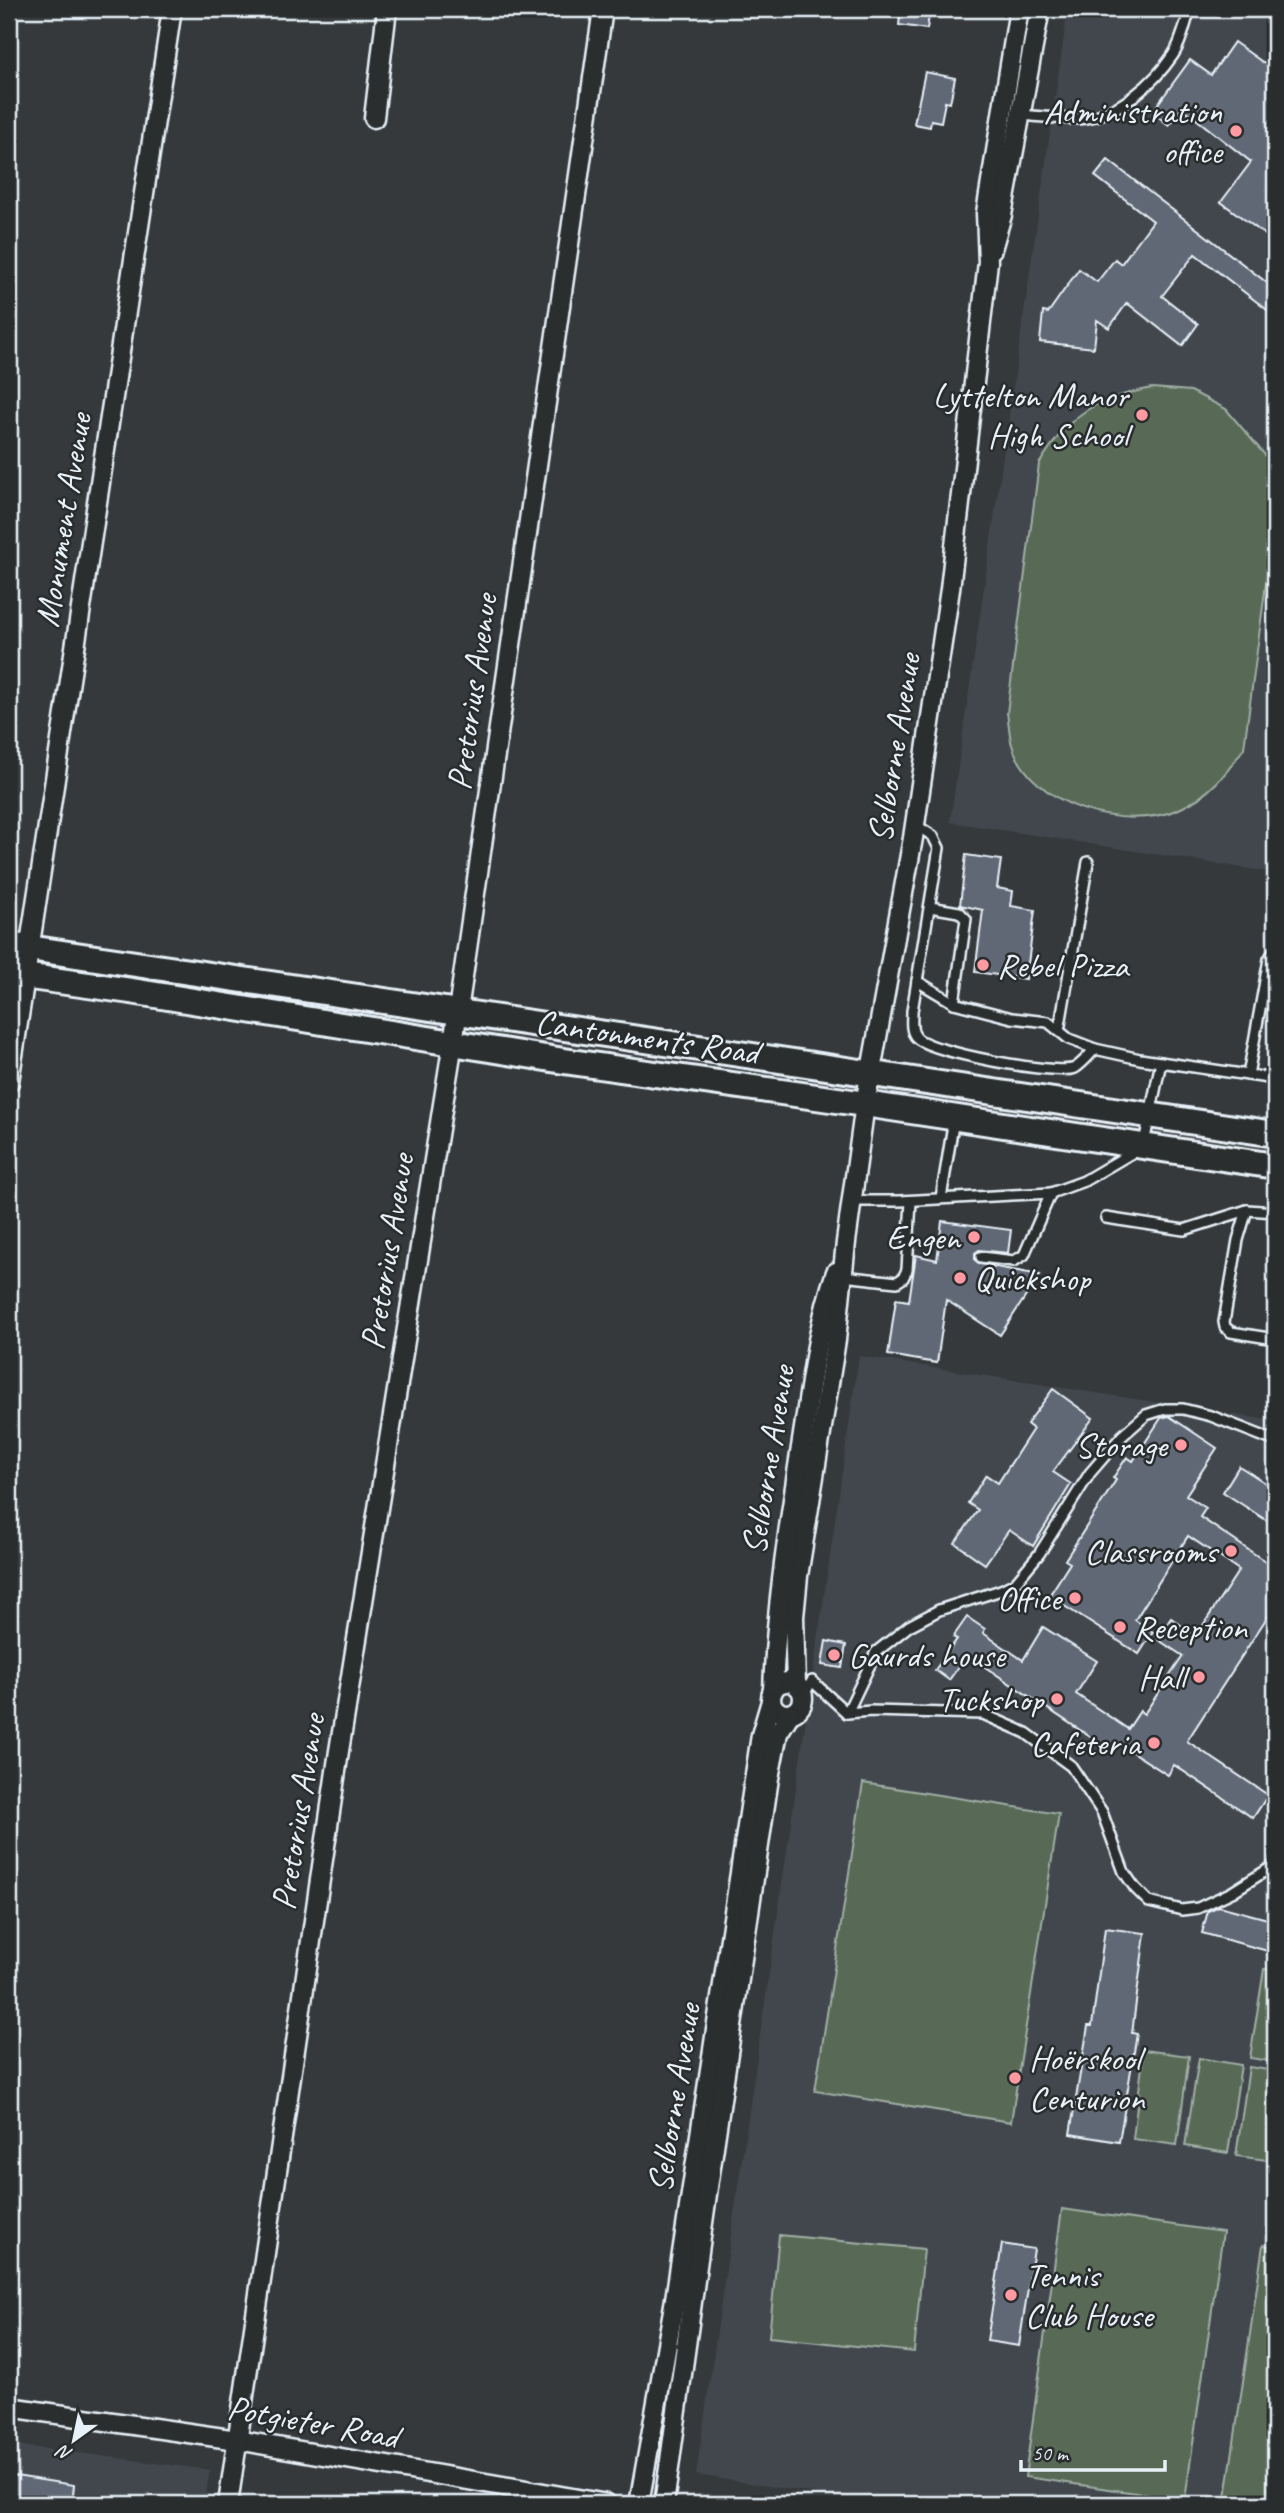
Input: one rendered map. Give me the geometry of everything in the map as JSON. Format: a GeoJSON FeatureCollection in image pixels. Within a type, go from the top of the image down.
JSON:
{"type":"FeatureCollection","features":[{"type":"Feature","properties":{"kind":"main road","name":"Cantonments Road"},"geometry":{"type":"LineString","coordinates":[[19,947],[1275,1134]]}},
{"type":"Feature","properties":{"kind":"main road","name":"Cantonments Road"},"geometry":{"type":"LineString","coordinates":[[17,975],[564,1061],[1275,1166]]}},
{"type":"Feature","properties":{"kind":"street","name":"Monument Avenue"},"geometry":{"type":"LineString","coordinates":[[9,1082],[19,947],[173,9]]}},
{"type":"Feature","properties":{"kind":"street"},"geometry":{"type":"LineString","coordinates":[[374,118],[387,9]]}},
{"type":"Feature","properties":{"kind":"street","name":"Pretorius Avenue"},"geometry":{"type":"LineString","coordinates":[[228,2504],[341,1737],[458,1011],[603,9]]}},
{"type":"Feature","properties":{"kind":"street","name":"Selborne Avenue"},"geometry":{"type":"LineString","coordinates":[[664,2504],[683,2300],[723,2033],[761,1735],[772,1696],[776,1622],[788,1527],[811,1382],[843,1276],[865,1104],[914,824],[950,589],[988,262],[986,213],[1019,9]]}},
{"type":"Feature","properties":{"kind":"street","name":"Selborne Avenue"},"geometry":{"type":"LineString","coordinates":[[988,262],[1002,215],[1040,9]]}},
{"type":"Feature","properties":{"kind":"street","name":"Selborne Avenue"},"geometry":{"type":"LineString","coordinates":[[799,1690],[794,1617],[798,1576],[833,1307],[846,1242]]}},
{"type":"Feature","properties":{"kind":"street"},"geometry":{"type":"LineString","coordinates":[[787,1682],[799,1690],[802,1704],[790,1714],[775,1709],[772,1696],[778,1684],[787,1682]]}},
{"type":"Feature","properties":{"kind":"street","name":"Selborne Avenue"},"geometry":{"type":"LineString","coordinates":[[723,2033],[778,1733],[790,1714]]}},
{"type":"Feature","properties":{"kind":"street","name":"Selborne Avenue"},"geometry":{"type":"LineString","coordinates":[[639,2504],[683,2300]]}},
{"type":"Feature","properties":{"kind":"street","name":"Potgieter Road"},"geometry":{"type":"LineString","coordinates":[[9,2407],[237,2440],[607,2504]]}},
{"type":"Feature","properties":{"kind":"lane"},"geometry":{"type":"LineString","coordinates":[[1020,115],[1083,118],[1104,114],[1122,105],[1155,76],[1173,55],[1190,9]]}},
{"type":"Feature","properties":{"kind":"lane"},"geometry":{"type":"LineString","coordinates":[[914,824],[933,836],[939,848],[911,1030],[921,1042],[943,1050],[1018,1065],[1056,1069],[1075,1068],[1095,1049]]}},
{"type":"Feature","properties":{"kind":"lane"},"geometry":{"type":"LineString","coordinates":[[1059,1031],[1088,863]]}},
{"type":"Feature","properties":{"kind":"lane"},"geometry":{"type":"LineString","coordinates":[[930,907],[958,912],[966,919],[954,1003]]}},
{"type":"Feature","properties":{"kind":"lane"},"geometry":{"type":"LineString","coordinates":[[1248,1075],[1269,959],[1275,950]]}},
{"type":"Feature","properties":{"kind":"lane"},"geometry":{"type":"LineString","coordinates":[[917,981],[954,1003],[1012,1018],[1048,1022],[1069,1039],[1095,1049],[1275,1079]]}},
{"type":"Feature","properties":{"kind":"lane"},"geometry":{"type":"LineString","coordinates":[[852,1200],[911,1201],[1051,1193],[1084,1181],[1144,1146],[1161,1062]]}},
{"type":"Feature","properties":{"kind":"lane"},"geometry":{"type":"LineString","coordinates":[[941,1198],[955,1117]]}},
{"type":"Feature","properties":{"kind":"lane"},"geometry":{"type":"LineString","coordinates":[[981,1257],[1014,1261],[1024,1255],[1051,1193]]}},
{"type":"Feature","properties":{"kind":"lane"},"geometry":{"type":"LineString","coordinates":[[843,1276],[897,1282],[903,1278],[907,1270],[911,1201]]}},
{"type":"Feature","properties":{"kind":"lane"},"geometry":{"type":"LineString","coordinates":[[1106,1218],[1184,1230],[1247,1210],[1275,1212]]}},
{"type":"Feature","properties":{"kind":"lane"},"geometry":{"type":"LineString","coordinates":[[1247,1210],[1238,1240],[1225,1328],[1231,1332],[1275,1339]]}},
{"type":"Feature","properties":{"kind":"lane"},"geometry":{"type":"LineString","coordinates":[[847,1713],[876,1652],[909,1626],[939,1610],[1015,1583],[1039,1553],[1090,1473],[1122,1436],[1146,1415],[1165,1409],[1183,1409],[1211,1416],[1275,1441]]}},
{"type":"Feature","properties":{"kind":"lane"},"geometry":{"type":"LineString","coordinates":[[799,1690],[811,1682],[847,1713],[871,1711],[983,1714],[1027,1733],[1071,1766],[1102,1812],[1124,1872],[1149,1902],[1182,1910],[1198,1908],[1232,1892],[1275,1865]]}},
{"type":"Feature","properties":{"kind":"shaded area","name":"Lyttelton Manor High School"},"geometry":{"type":"Polygon","coordinates":[[[1068,9],[1275,9],[1275,873],[950,822],[1068,9]]]}},
{"type":"Feature","properties":{"kind":"shaded area","name":"Hoërskool Centurion"},"geometry":{"type":"Polygon","coordinates":[[[859,1356],[1275,1421],[1275,2504],[884,2504],[696,2475],[859,1356]]]}},
{"type":"Feature","properties":{"kind":"shaded area"},"geometry":{"type":"Polygon","coordinates":[[[9,2444],[210,2470],[204,2504],[9,2504],[9,2444]]]}},
{"type":"Feature","properties":{"kind":"green space"},"geometry":{"type":"Polygon","coordinates":[[[1152,388],[1191,391],[1226,409],[1270,461],[1275,489],[1275,516],[1244,748],[1216,783],[1190,804],[1157,816],[1132,818],[1082,809],[1038,784],[1022,766],[1012,745],[1007,713],[1039,464],[1062,432],[1085,411],[1114,398],[1152,388]]]}},
{"type":"Feature","properties":{"kind":"green space"},"geometry":{"type":"Polygon","coordinates":[[[863,1783],[1059,1814],[1011,2122],[815,2091],[863,1783]]]}},
{"type":"Feature","properties":{"kind":"green space"},"geometry":{"type":"Polygon","coordinates":[[[1264,1969],[1275,1971],[1275,2062],[1250,2058],[1264,1969]]]}},
{"type":"Feature","properties":{"kind":"green space"},"geometry":{"type":"Polygon","coordinates":[[[1144,2050],[1189,2056],[1177,2145],[1133,2139],[1144,2050]]]}},
{"type":"Feature","properties":{"kind":"green space"},"geometry":{"type":"Polygon","coordinates":[[[1199,2058],[1241,2065],[1228,2153],[1185,2146],[1199,2058]]]}},
{"type":"Feature","properties":{"kind":"green space"},"geometry":{"type":"Polygon","coordinates":[[[1249,2067],[1275,2071],[1275,2161],[1236,2156],[1249,2067]]]}},
{"type":"Feature","properties":{"kind":"green space"},"geometry":{"type":"Polygon","coordinates":[[[1062,2209],[1223,2232],[1185,2500],[1025,2477],[1062,2209]]]}},
{"type":"Feature","properties":{"kind":"green space"},"geometry":{"type":"Polygon","coordinates":[[[779,2235],[924,2249],[914,2352],[769,2337],[779,2235]]]}},
{"type":"Feature","properties":{"kind":"green space"},"geometry":{"type":"Polygon","coordinates":[[[1263,2245],[1275,2247],[1275,2504],[1225,2504],[1263,2245]]]}},
{"type":"Feature","properties":{"kind":"building"},"geometry":{"type":"Polygon","coordinates":[[[901,9],[930,9],[927,29],[899,25],[901,9]]]}},
{"type":"Feature","properties":{"kind":"building"},"geometry":{"type":"Polygon","coordinates":[[[1234,42],[1275,71],[1275,242],[1221,202],[1251,162],[1182,108],[1169,125],[1152,112],[1190,60],[1211,75],[1234,42]]]}},
{"type":"Feature","properties":{"kind":"building"},"geometry":{"type":"Polygon","coordinates":[[[925,72],[955,78],[950,103],[945,102],[941,122],[931,120],[930,127],[914,124],[925,72]]]}},
{"type":"Feature","properties":{"kind":"building"},"geometry":{"type":"Polygon","coordinates":[[[1108,160],[1275,289],[1275,316],[1195,254],[1162,296],[1198,324],[1182,346],[1127,303],[1109,328],[1097,320],[1094,348],[1040,342],[1043,312],[1048,313],[1079,269],[1097,282],[1115,259],[1121,264],[1153,221],[1095,176],[1108,160]]]}},
{"type":"Feature","properties":{"kind":"building"},"geometry":{"type":"Polygon","coordinates":[[[966,855],[1001,860],[997,888],[1013,891],[1011,906],[1035,910],[1026,979],[975,972],[983,910],[960,905],[966,855]]]}},
{"type":"Feature","properties":{"kind":"building"},"geometry":{"type":"Polygon","coordinates":[[[942,1221],[1011,1230],[1008,1253],[979,1250],[975,1253],[975,1260],[980,1264],[1040,1275],[1000,1335],[946,1300],[937,1363],[888,1355],[896,1299],[909,1301],[916,1255],[937,1260],[942,1221]]]}},
{"type":"Feature","properties":{"kind":"building"},"geometry":{"type":"Polygon","coordinates":[[[1053,1389],[1093,1418],[1053,1472],[1071,1484],[1033,1546],[1009,1530],[985,1564],[955,1543],[978,1510],[968,1503],[986,1475],[998,1483],[1033,1429],[1027,1424],[1053,1389]]]}},
{"type":"Feature","properties":{"kind":"building"},"geometry":{"type":"Polygon","coordinates":[[[1169,1416],[1217,1448],[1186,1495],[1206,1508],[1200,1517],[1275,1568],[1275,1605],[1187,1741],[1268,1795],[1253,1818],[1174,1765],[1168,1775],[1118,1743],[1113,1752],[967,1655],[949,1680],[935,1670],[957,1639],[953,1637],[967,1617],[985,1629],[983,1633],[1023,1660],[1043,1627],[1097,1661],[1076,1694],[1128,1729],[1140,1711],[1144,1714],[1183,1656],[1157,1639],[1171,1618],[1196,1636],[1239,1570],[1188,1536],[1135,1620],[1153,1632],[1139,1654],[1049,1596],[1070,1563],[1065,1560],[1116,1480],[1113,1478],[1127,1457],[1133,1461],[1161,1418],[1169,1416]]]}},
{"type":"Feature","properties":{"kind":"building"},"geometry":{"type":"Polygon","coordinates":[[[1239,1466],[1275,1489],[1275,1526],[1223,1492],[1239,1466]]]}},
{"type":"Feature","properties":{"kind":"building","name":"Gaurds house"},"geometry":{"type":"Polygon","coordinates":[[[826,1641],[846,1645],[842,1668],[822,1665],[826,1641]]]}},
{"type":"Feature","properties":{"kind":"building"},"geometry":{"type":"Polygon","coordinates":[[[1219,1906],[1275,1921],[1275,1953],[1202,1933],[1208,1911],[1219,1906]]]}},
{"type":"Feature","properties":{"kind":"building"},"geometry":{"type":"Polygon","coordinates":[[[1105,1928],[1145,1933],[1132,2033],[1137,2034],[1119,2142],[1070,2134],[1088,2026],[1092,2026],[1105,1928]]]}},
{"type":"Feature","properties":{"kind":"building","name":"Tennis Club House"},"geometry":{"type":"Polygon","coordinates":[[[1002,2244],[1034,2249],[1019,2346],[987,2341],[1002,2244]]]}},
{"type":"Feature","properties":{"kind":"building"},"geometry":{"type":"Polygon","coordinates":[[[9,2475],[74,2485],[72,2504],[9,2504],[9,2475]]]}},
{"type":"Feature","properties":{"kind":"place","name":"Administration office"},"geometry":{"type":"Point","coordinates":[1236,131]}},
{"type":"Feature","properties":{"kind":"place","name":"Lyttelton Manor High School"},"geometry":{"type":"Point","coordinates":[1142,415]}},
{"type":"Feature","properties":{"kind":"place","name":"Rebel Pizza"},"geometry":{"type":"Point","coordinates":[983,965]}},
{"type":"Feature","properties":{"kind":"place","name":"Engen"},"geometry":{"type":"Point","coordinates":[974,1237]}},
{"type":"Feature","properties":{"kind":"place","name":"Quickshop"},"geometry":{"type":"Point","coordinates":[960,1278]}},
{"type":"Feature","properties":{"kind":"place","name":"Storage"},"geometry":{"type":"Point","coordinates":[1181,1445]}},
{"type":"Feature","properties":{"kind":"place","name":"Classrooms"},"geometry":{"type":"Point","coordinates":[1231,1551]}},
{"type":"Feature","properties":{"kind":"place","name":"Office"},"geometry":{"type":"Point","coordinates":[1075,1598]}},
{"type":"Feature","properties":{"kind":"place","name":"Reception"},"geometry":{"type":"Point","coordinates":[1120,1627]}},
{"type":"Feature","properties":{"kind":"place","name":"Gaurds house"},"geometry":{"type":"Point","coordinates":[834,1655]}},
{"type":"Feature","properties":{"kind":"place","name":"Hall"},"geometry":{"type":"Point","coordinates":[1199,1677]}},
{"type":"Feature","properties":{"kind":"place","name":"Tuckshop"},"geometry":{"type":"Point","coordinates":[1057,1699]}},
{"type":"Feature","properties":{"kind":"place","name":"Cafeteria"},"geometry":{"type":"Point","coordinates":[1154,1743]}},
{"type":"Feature","properties":{"kind":"place","name":"Hoërskool Centurion"},"geometry":{"type":"Point","coordinates":[1015,2078]}},
{"type":"Feature","properties":{"kind":"place","name":"Tennis Club House"},"geometry":{"type":"Point","coordinates":[1011,2295]}}]}
